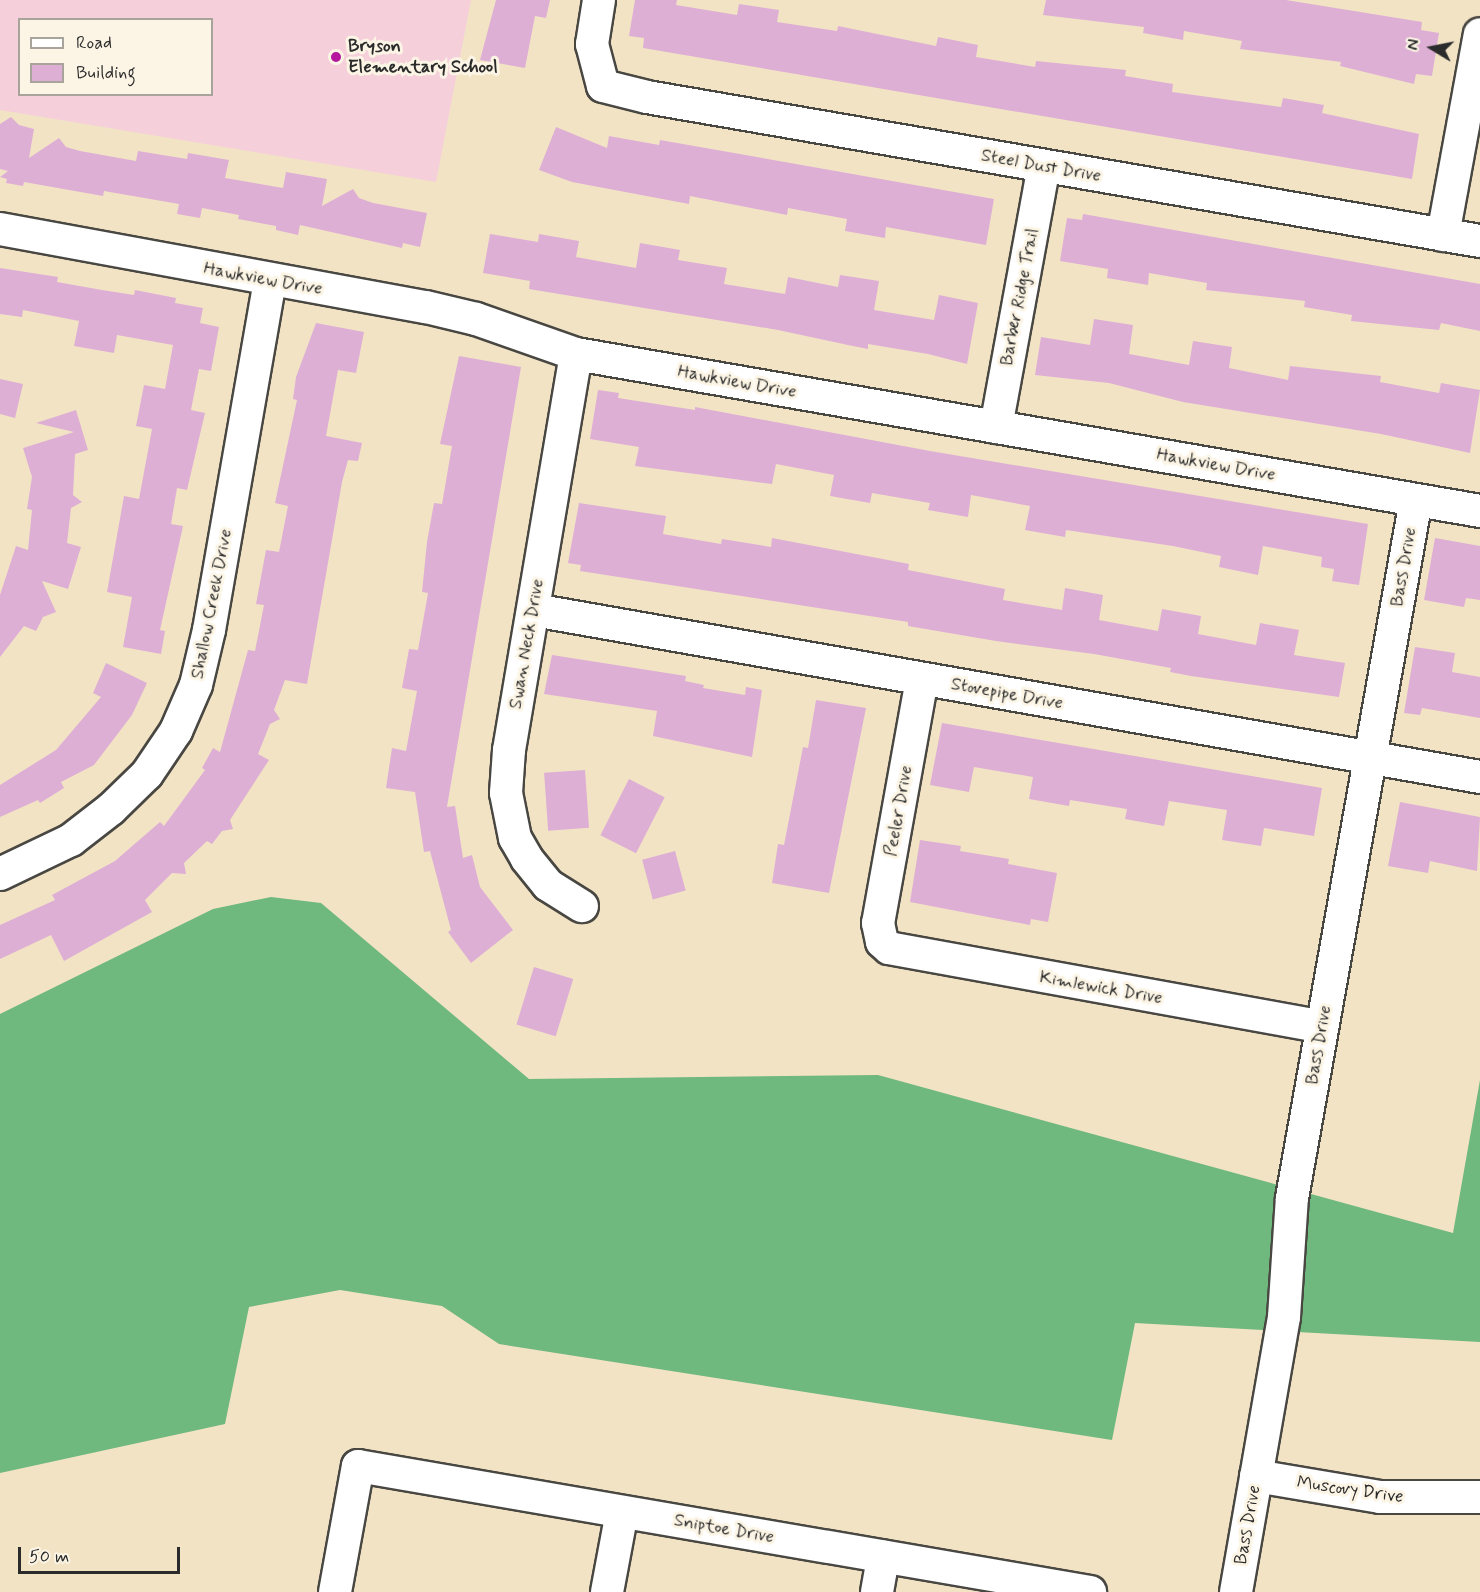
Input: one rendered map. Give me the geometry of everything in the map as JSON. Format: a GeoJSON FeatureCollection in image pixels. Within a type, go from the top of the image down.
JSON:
{"type":"FeatureCollection","features":[{"type":"Feature","properties":{"kind":"street","name":"Steel Dust Drive"},"geometry":{"type":"LineString","coordinates":[[599,0],[592,44],[603,86],[647,97],[1480,241]]}},
{"type":"Feature","properties":{"kind":"street"},"geometry":{"type":"LineString","coordinates":[[1443,235],[1480,34]]}},
{"type":"Feature","properties":{"kind":"street","name":"Barber Ridge Trail"},"geometry":{"type":"LineString","coordinates":[[996,427],[1044,166]]}},
{"type":"Feature","properties":{"kind":"street","name":"Hawkview Drive"},"geometry":{"type":"LineString","coordinates":[[0,229],[466,316],[576,354],[1480,511]]}},
{"type":"Feature","properties":{"kind":"street","name":"Shallow Creek Drive"},"geometry":{"type":"LineString","coordinates":[[0,874],[71,840],[111,809],[147,774],[176,731],[192,695],[209,630],[270,281]]}},
{"type":"Feature","properties":{"kind":"street","name":"Swan Neck Drive"},"geometry":{"type":"LineString","coordinates":[[576,354],[509,750],[509,817],[526,860],[554,890],[582,906]]}},
{"type":"Feature","properties":{"kind":"street","name":"Bass Drive"},"geometry":{"type":"LineString","coordinates":[[1236,1592],[1286,1302],[1292,1198],[1416,500]]}},
{"type":"Feature","properties":{"kind":"street","name":"Stovepipe Drive"},"geometry":{"type":"LineString","coordinates":[[534,610],[1480,777]]}},
{"type":"Feature","properties":{"kind":"street","name":"Peeler Drive"},"geometry":{"type":"LineString","coordinates":[[882,942],[878,923],[922,679]]}},
{"type":"Feature","properties":{"kind":"street","name":"Kimlewick Drive"},"geometry":{"type":"LineString","coordinates":[[882,942],[899,952],[1322,1027]]}},
{"type":"Feature","properties":{"kind":"street","name":"Sniptoe Drive"},"geometry":{"type":"LineString","coordinates":[[335,1592],[358,1466],[1090,1592]]}},
{"type":"Feature","properties":{"kind":"street","name":"Muscovy Drive"},"geometry":{"type":"LineString","coordinates":[[1256,1476],[1380,1497],[1480,1497]]}},
{"type":"Feature","properties":{"kind":"street"},"geometry":{"type":"LineString","coordinates":[[607,1592],[622,1512]]}},
{"type":"Feature","properties":{"kind":"street"},"geometry":{"type":"LineString","coordinates":[[876,1592],[883,1557]]}},
{"type":"Feature","properties":{"kind":"shaded area","name":"Bryson Elementary School"},"geometry":{"type":"Polygon","coordinates":[[[0,0],[471,0],[436,182],[0,110],[0,0]]]}},
{"type":"Feature","properties":{"kind":"green space"},"geometry":{"type":"Polygon","coordinates":[[[271,897],[321,903],[529,1079],[878,1075],[1453,1233],[1480,1080],[1480,1342],[1135,1323],[1112,1440],[499,1344],[442,1306],[340,1290],[249,1307],[225,1424],[0,1473],[0,1014],[213,909],[271,897]]]}},
{"type":"Feature","properties":{"kind":"building"},"geometry":{"type":"Polygon","coordinates":[[[496,0],[550,0],[546,18],[535,16],[525,68],[480,60],[496,0]]]}},
{"type":"Feature","properties":{"kind":"building"},"geometry":{"type":"Polygon","coordinates":[[[635,0],[677,0],[676,5],[737,15],[739,4],[779,10],[777,22],[837,31],[838,26],[936,46],[938,37],[978,45],[976,57],[1035,67],[1036,61],[1126,70],[1125,76],[1173,84],[1172,92],[1281,107],[1283,98],[1324,105],[1322,113],[1419,134],[1412,179],[643,48],[644,38],[629,36],[635,0]]]}},
{"type":"Feature","properties":{"kind":"building"},"geometry":{"type":"Polygon","coordinates":[[[1046,0],[1286,0],[1422,22],[1421,30],[1439,33],[1432,76],[1416,74],[1414,84],[1340,66],[1341,62],[1240,49],[1242,41],[1184,31],[1183,40],[1143,33],[1144,27],[1043,15],[1046,0]]]}},
{"type":"Feature","properties":{"kind":"building"},"geometry":{"type":"Polygon","coordinates":[[[11,117],[19,125],[34,129],[29,158],[59,138],[66,147],[136,161],[138,151],[187,159],[188,153],[229,160],[225,178],[283,188],[286,172],[327,179],[322,206],[353,189],[359,198],[373,203],[427,213],[420,247],[403,243],[402,248],[300,225],[298,235],[276,230],[276,226],[238,219],[239,215],[202,208],[200,218],[177,214],[179,204],[104,191],[103,196],[24,182],[23,186],[6,183],[7,179],[0,177],[8,171],[0,169],[0,124],[11,117]]]}},
{"type":"Feature","properties":{"kind":"building"},"geometry":{"type":"Polygon","coordinates":[[[556,127],[607,148],[609,136],[659,145],[660,140],[994,199],[986,245],[886,227],[885,238],[845,231],[847,219],[788,208],[787,215],[690,196],[689,204],[572,182],[539,170],[556,127]]]}},
{"type":"Feature","properties":{"kind":"building"},"geometry":{"type":"Polygon","coordinates":[[[1083,214],[1480,284],[1480,331],[1441,323],[1439,330],[1351,321],[1352,315],[1304,307],[1305,301],[1206,290],[1207,283],[1149,273],[1148,285],[1107,278],[1108,269],[1060,261],[1067,218],[1082,220],[1083,214]]]}},
{"type":"Feature","properties":{"kind":"building"},"geometry":{"type":"Polygon","coordinates":[[[490,234],[538,242],[539,234],[579,241],[576,257],[636,268],[640,243],[680,250],[678,260],[727,268],[724,284],[785,294],[788,277],[838,287],[840,275],[879,281],[874,310],[934,320],[939,295],[978,303],[967,364],[928,354],[868,344],[868,349],[778,330],[529,289],[530,281],[483,273],[490,234]]]}},
{"type":"Feature","properties":{"kind":"building"},"geometry":{"type":"Polygon","coordinates":[[[0,268],[58,277],[57,282],[102,290],[134,295],[135,290],[176,298],[175,303],[203,308],[200,323],[219,327],[211,371],[199,369],[191,410],[205,413],[187,490],[177,488],[171,524],[183,526],[160,630],[165,631],[161,654],[123,647],[132,597],[107,592],[124,496],[139,499],[152,429],[136,426],[144,385],[165,389],[173,345],[117,335],[114,353],[74,346],[79,321],[23,310],[22,317],[0,314],[0,268]]]}},
{"type":"Feature","properties":{"kind":"building"},"geometry":{"type":"Polygon","coordinates":[[[1094,319],[1133,325],[1129,354],[1189,365],[1193,341],[1232,347],[1229,368],[1288,380],[1290,366],[1381,376],[1380,382],[1439,393],[1441,383],[1480,390],[1470,453],[1381,434],[1183,402],[1109,383],[1035,375],[1041,337],[1090,345],[1094,319]]]}},
{"type":"Feature","properties":{"kind":"building"},"geometry":{"type":"Polygon","coordinates":[[[316,323],[364,332],[356,373],[338,370],[326,436],[362,443],[358,461],[348,460],[342,482],[307,684],[285,680],[274,710],[280,719],[270,724],[258,754],[269,760],[230,820],[233,829],[222,831],[212,844],[207,841],[184,863],[186,874],[172,873],[145,900],[152,912],[64,961],[51,935],[0,959],[0,925],[55,900],[52,895],[115,861],[160,822],[164,826],[205,770],[202,768],[213,748],[220,752],[248,650],[255,651],[264,605],[256,604],[266,550],[279,552],[288,506],[275,503],[297,400],[293,399],[296,377],[316,323]]]}},
{"type":"Feature","properties":{"kind":"building"},"geometry":{"type":"Polygon","coordinates":[[[459,356],[521,367],[447,807],[455,806],[463,858],[472,855],[480,887],[513,930],[471,963],[448,932],[451,930],[430,851],[424,852],[415,792],[386,788],[392,748],[406,751],[417,691],[402,688],[409,649],[418,650],[428,593],[422,592],[427,542],[434,503],[442,504],[452,446],[440,444],[459,356]]]}},
{"type":"Feature","properties":{"kind":"building"},"geometry":{"type":"Polygon","coordinates":[[[0,379],[23,384],[15,418],[0,414],[0,379]]]}},
{"type":"Feature","properties":{"kind":"building"},"geometry":{"type":"Polygon","coordinates":[[[598,390],[619,393],[618,398],[695,410],[695,407],[930,451],[1368,524],[1359,585],[1332,581],[1334,569],[1321,567],[1322,557],[1263,546],[1258,575],[1219,567],[1221,556],[1173,546],[1066,530],[1065,537],[1025,530],[1030,506],[971,495],[968,517],[928,510],[930,503],[872,493],[870,503],[830,496],[834,475],[776,464],[772,484],[635,466],[639,447],[590,439],[598,390]]]}},
{"type":"Feature","properties":{"kind":"building"},"geometry":{"type":"Polygon","coordinates":[[[76,410],[88,450],[75,454],[73,495],[82,502],[71,508],[67,543],[81,547],[68,589],[42,581],[56,612],[43,617],[36,631],[24,626],[0,657],[0,595],[16,546],[28,550],[32,510],[27,509],[32,477],[23,448],[74,432],[36,423],[76,410]]]}},
{"type":"Feature","properties":{"kind":"building"},"geometry":{"type":"Polygon","coordinates":[[[579,503],[666,516],[663,534],[721,544],[722,539],[771,547],[772,538],[909,564],[908,570],[1005,589],[1003,600],[1062,610],[1065,588],[1103,595],[1099,620],[1158,631],[1162,609],[1201,616],[1198,634],[1256,645],[1260,623],[1299,630],[1294,655],[1345,663],[1339,697],[1191,676],[1170,672],[1171,668],[908,626],[908,622],[580,571],[581,565],[568,563],[579,503]]]}},
{"type":"Feature","properties":{"kind":"building"},"geometry":{"type":"Polygon","coordinates":[[[1435,538],[1480,546],[1480,600],[1466,598],[1464,607],[1424,600],[1435,538]]]}},
{"type":"Feature","properties":{"kind":"building"},"geometry":{"type":"Polygon","coordinates":[[[1415,647],[1455,653],[1452,672],[1480,677],[1480,718],[1422,708],[1420,715],[1404,713],[1415,647]]]}},
{"type":"Feature","properties":{"kind":"building"},"geometry":{"type":"Polygon","coordinates":[[[552,655],[686,676],[685,681],[704,685],[703,688],[745,695],[746,687],[762,690],[752,757],[653,736],[657,711],[544,694],[552,655]]]}},
{"type":"Feature","properties":{"kind":"building"},"geometry":{"type":"Polygon","coordinates":[[[106,663],[147,683],[132,715],[94,765],[61,782],[64,788],[40,803],[38,800],[0,817],[0,785],[56,750],[101,697],[93,693],[106,663]]]}},
{"type":"Feature","properties":{"kind":"building"},"geometry":{"type":"Polygon","coordinates":[[[816,700],[866,708],[829,893],[772,883],[778,844],[784,845],[803,747],[808,748],[816,700]]]}},
{"type":"Feature","properties":{"kind":"building"},"geometry":{"type":"Polygon","coordinates":[[[942,723],[1322,788],[1314,836],[1264,828],[1261,846],[1222,840],[1227,810],[1169,801],[1164,826],[1125,819],[1127,809],[1070,800],[1069,806],[1029,799],[1033,777],[974,767],[969,792],[930,785],[942,723]]]}},
{"type":"Feature","properties":{"kind":"building"},"geometry":{"type":"Polygon","coordinates":[[[585,770],[589,828],[548,831],[544,773],[585,770]]]}},
{"type":"Feature","properties":{"kind":"building"},"geometry":{"type":"Polygon","coordinates":[[[629,779],[665,797],[636,853],[600,835],[629,779]]]}},
{"type":"Feature","properties":{"kind":"building"},"geometry":{"type":"Polygon","coordinates":[[[1400,802],[1480,817],[1477,871],[1430,861],[1428,873],[1388,866],[1400,802]]]}},
{"type":"Feature","properties":{"kind":"building"},"geometry":{"type":"Polygon","coordinates":[[[920,840],[961,846],[960,851],[1009,859],[1008,864],[1057,873],[1048,922],[1031,919],[1030,925],[910,902],[920,840]]]}},
{"type":"Feature","properties":{"kind":"building"},"geometry":{"type":"Polygon","coordinates":[[[675,851],[686,891],[653,899],[642,860],[675,851]]]}},
{"type":"Feature","properties":{"kind":"building"},"geometry":{"type":"Polygon","coordinates":[[[534,967],[573,979],[556,1036],[516,1024],[534,967]]]}},
{"type":"Feature","properties":{"kind":"place","name":"Bryson Elementary School"},"geometry":{"type":"Point","coordinates":[336,57]}}]}
